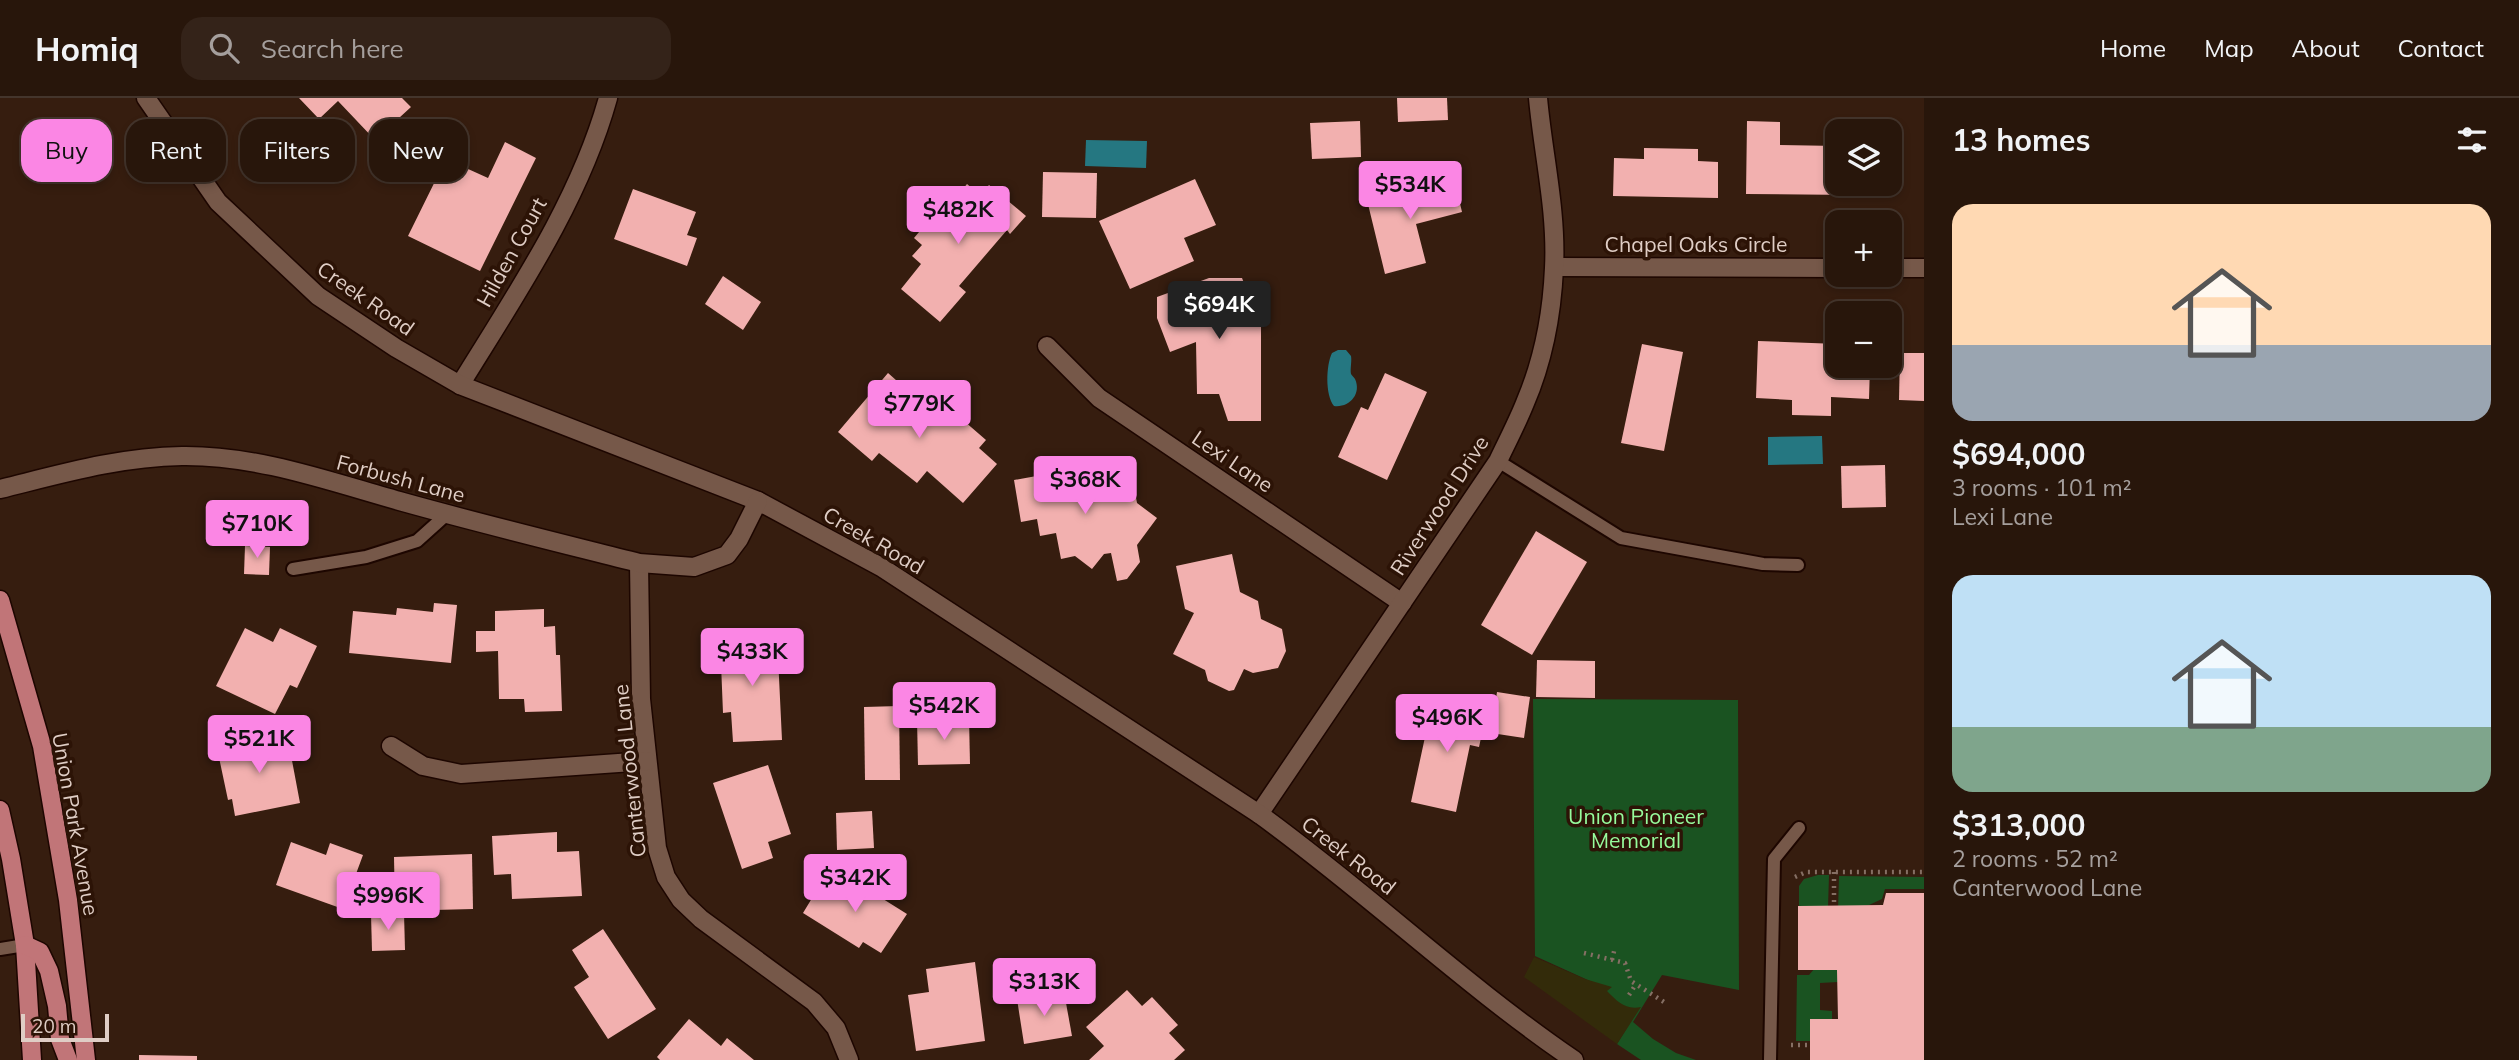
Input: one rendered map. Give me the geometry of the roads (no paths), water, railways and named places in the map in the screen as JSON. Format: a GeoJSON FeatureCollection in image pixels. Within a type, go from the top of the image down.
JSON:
{"type":"FeatureCollection","features":[{"type":"Feature","properties":{"kind":"main road","name":"Union Park Avenue"},"geometry":{"type":"LineString","coordinates":[[0,600],[42,746],[68,900],[86,1060]]}},
{"type":"Feature","properties":{"kind":"main road"},"geometry":{"type":"LineString","coordinates":[[0,810],[25,945],[32,1060]]}},
{"type":"Feature","properties":{"kind":"main road"},"geometry":{"type":"LineString","coordinates":[[25,945],[40,952],[49,971],[57,1006],[60,1039],[68,1060]]}},
{"type":"Feature","properties":{"kind":"street","name":"Creek Road"},"geometry":{"type":"LineString","coordinates":[[146,98],[218,202],[318,296],[396,348],[460,385],[758,501],[881,567],[1259,814],[1485,994],[1574,1060]]}},
{"type":"Feature","properties":{"kind":"street","name":"Hilden Court"},"geometry":{"type":"LineString","coordinates":[[460,385],[542,250],[580,174],[608,98]]}},
{"type":"Feature","properties":{"kind":"street","name":"Riverwood Drive"},"geometry":{"type":"LineString","coordinates":[[1259,814],[1498,461],[1526,402],[1540,359],[1549,318],[1555,267],[1552,202],[1538,98]]}},
{"type":"Feature","properties":{"kind":"street","name":"Chapel Oaks Circle"},"geometry":{"type":"LineString","coordinates":[[1555,267],[1825,268]]}},
{"type":"Feature","properties":{"kind":"street"},"geometry":{"type":"LineString","coordinates":[[1902,268],[1924,268]]}},
{"type":"Feature","properties":{"kind":"street","name":"Lexi Lane"},"geometry":{"type":"LineString","coordinates":[[1047,346],[1099,398],[1402,603]]}},
{"type":"Feature","properties":{"kind":"street","name":"Forbush Lane"},"geometry":{"type":"LineString","coordinates":[[0,489],[93,465],[130,459],[184,456],[259,462],[639,563],[694,566],[727,555],[740,539],[758,501]]}},
{"type":"Feature","properties":{"kind":"street","name":"Canterwood Lane"},"geometry":{"type":"LineString","coordinates":[[639,563],[641,699],[657,848],[666,877],[681,900],[701,919],[814,1002],[836,1028],[849,1060]]}},
{"type":"Feature","properties":{"kind":"street"},"geometry":{"type":"LineString","coordinates":[[391,746],[423,766],[461,774],[647,761]]}},
{"type":"Feature","properties":{"kind":"lane"},"geometry":{"type":"LineString","coordinates":[[1498,461],[1621,538],[1763,564],[1798,565]]}},
{"type":"Feature","properties":{"kind":"lane"},"geometry":{"type":"LineString","coordinates":[[293,569],[366,557],[417,541],[447,514]]}},
{"type":"Feature","properties":{"kind":"lane"},"geometry":{"type":"LineString","coordinates":[[1770,1060],[1774,859],[1799,828]]}},
{"type":"Feature","properties":{"kind":"lane"},"geometry":{"type":"LineString","coordinates":[[0,949],[25,945]]}},
{"type":"Feature","properties":{"kind":"water"},"geometry":{"type":"Polygon","coordinates":[[[1086,140],[1147,141],[1146,168],[1085,166],[1086,140]]]}},
{"type":"Feature","properties":{"kind":"water"},"geometry":{"type":"Polygon","coordinates":[[[1346,350],[1351,356],[1351,374],[1357,390],[1353,399],[1345,405],[1334,406],[1329,395],[1328,372],[1332,353],[1346,350]]]}},
{"type":"Feature","properties":{"kind":"water"},"geometry":{"type":"Polygon","coordinates":[[[1822,436],[1823,464],[1768,465],[1768,437],[1822,436]]]}},
{"type":"Feature","properties":{"kind":"park label","name":"Union Pioneer Memorial"},"geometry":{"type":"Point","coordinates":[1636,828]}}]}
